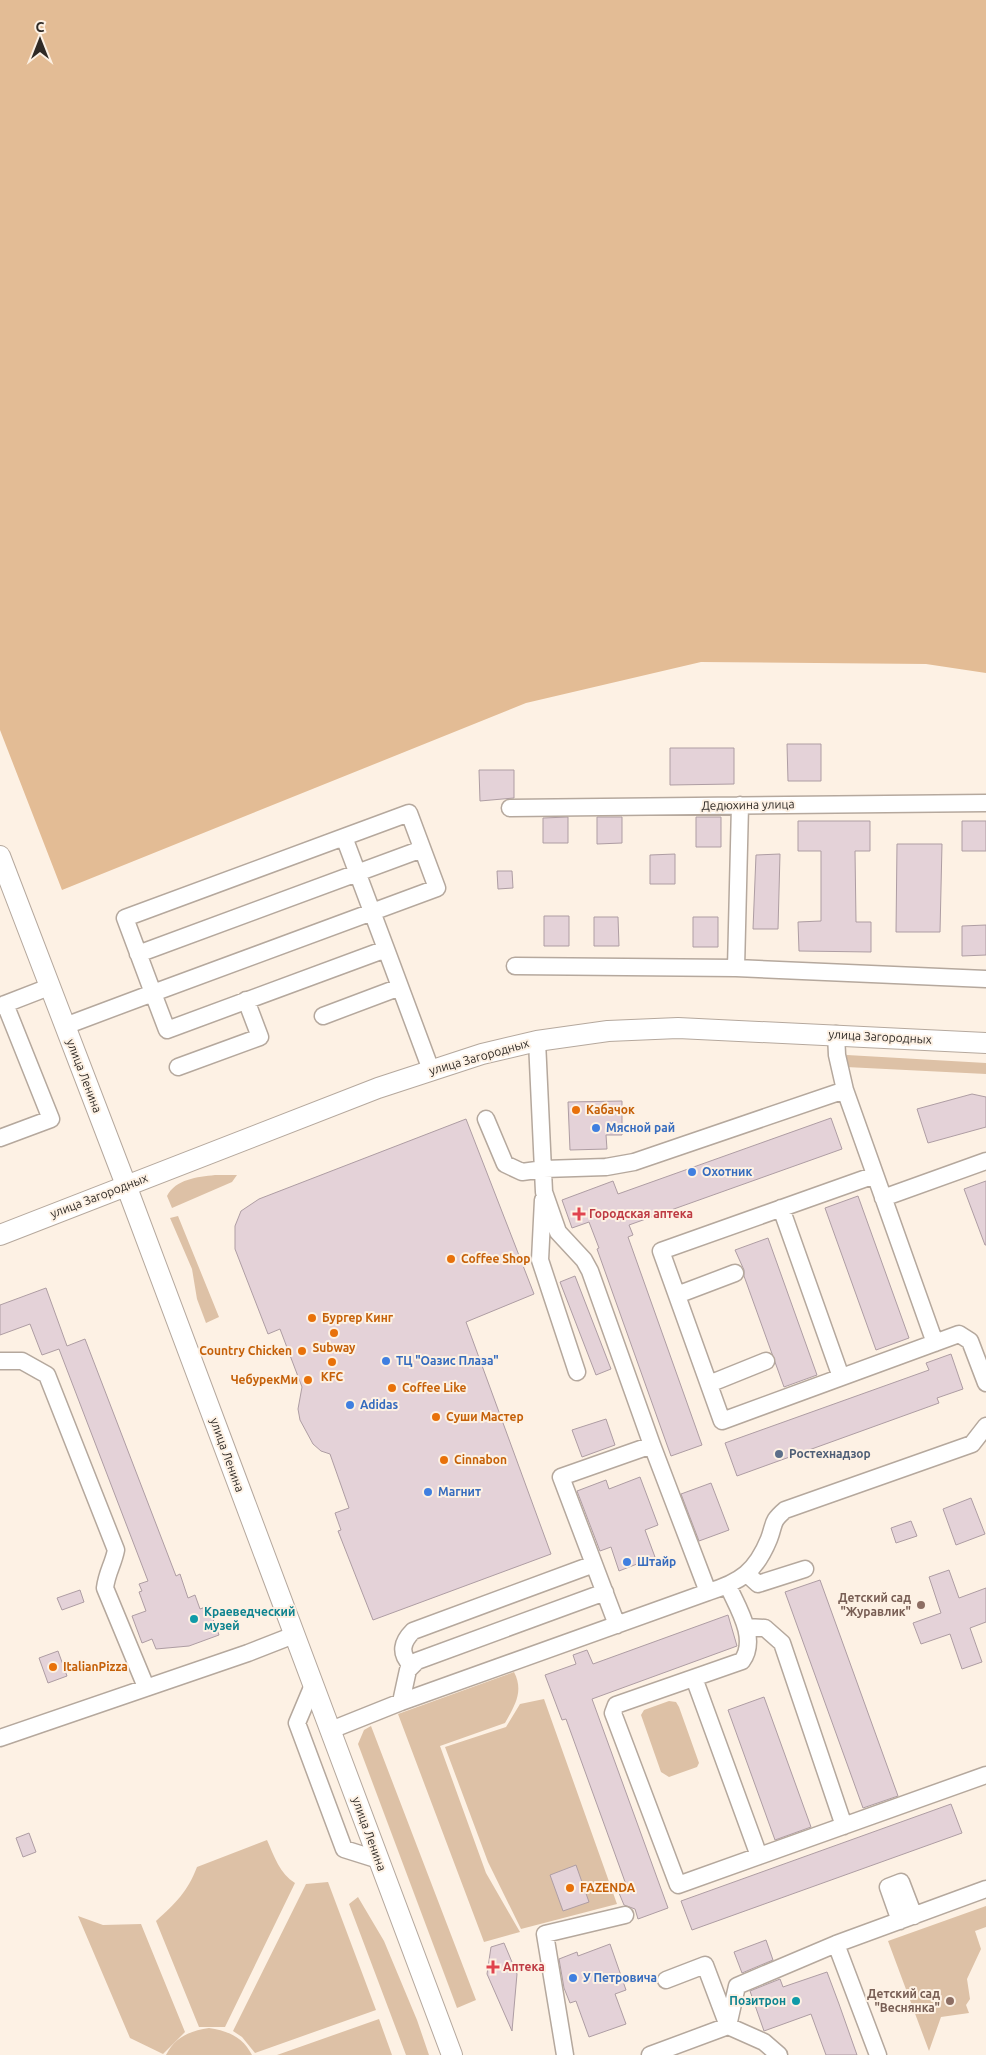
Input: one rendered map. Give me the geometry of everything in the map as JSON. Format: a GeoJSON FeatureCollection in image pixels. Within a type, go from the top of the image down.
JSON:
{"type":"FeatureCollection","features":[{"type":"Feature","properties":{"kind":"main road","name":"улица Ленина"},"geometry":{"type":"LineString","coordinates":[[0,856],[126,1185],[452,2055]]}},
{"type":"Feature","properties":{"kind":"main road","name":"улица Загородных"},"geometry":{"type":"LineString","coordinates":[[0,1235],[378,1088],[482,1054],[537,1041],[608,1031],[669,1028],[836,1034],[986,1043]]}},
{"type":"Feature","properties":{"kind":"lane","name":"Дедюхина улица"},"geometry":{"type":"LineString","coordinates":[[510,808],[986,803]]}},
{"type":"Feature","properties":{"kind":"lane"},"geometry":{"type":"LineString","coordinates":[[736,968],[740,805]]}},
{"type":"Feature","properties":{"kind":"lane"},"geometry":{"type":"LineString","coordinates":[[64,1026],[153,993],[437,888],[409,813],[125,918],[153,993],[166,1030],[386,949]]}},
{"type":"Feature","properties":{"kind":"lane"},"geometry":{"type":"LineString","coordinates":[[344,837],[431,1070]]}},
{"type":"Feature","properties":{"kind":"lane"},"geometry":{"type":"LineString","coordinates":[[138,954],[422,849]]}},
{"type":"Feature","properties":{"kind":"lane"},"geometry":{"type":"LineString","coordinates":[[515,966],[736,968],[986,979]]}},
{"type":"Feature","properties":{"kind":"lane"},"geometry":{"type":"LineString","coordinates":[[0,1138],[51,1119],[2,1005],[49,987]]}},
{"type":"Feature","properties":{"kind":"lane"},"geometry":{"type":"LineString","coordinates":[[323,1016],[400,987]]}},
{"type":"Feature","properties":{"kind":"lane"},"geometry":{"type":"LineString","coordinates":[[178,1067],[260,1037],[246,1000]]}},
{"type":"Feature","properties":{"kind":"lane"},"geometry":{"type":"LineString","coordinates":[[836,1034],[837,1055],[845,1090],[935,1343]]}},
{"type":"Feature","properties":{"kind":"lane"},"geometry":{"type":"LineString","coordinates":[[537,1041],[544,1169],[540,1260],[577,1372]]}},
{"type":"Feature","properties":{"kind":"lane"},"geometry":{"type":"LineString","coordinates":[[486,1119],[505,1164],[522,1172],[544,1169],[606,1167],[634,1162],[845,1090]]}},
{"type":"Feature","properties":{"kind":"lane"},"geometry":{"type":"LineString","coordinates":[[884,1198],[986,1161]]}},
{"type":"Feature","properties":{"kind":"lane"},"geometry":{"type":"LineString","coordinates":[[875,1175],[661,1251],[722,1421],[959,1334],[965,1336],[970,1341],[986,1383]]}},
{"type":"Feature","properties":{"kind":"lane"},"geometry":{"type":"LineString","coordinates":[[544,1192],[558,1232],[584,1260],[590,1271],[652,1445],[708,1592]]}},
{"type":"Feature","properties":{"kind":"lane"},"geometry":{"type":"LineString","coordinates":[[781,1208],[841,1378]]}},
{"type":"Feature","properties":{"kind":"lane"},"geometry":{"type":"LineString","coordinates":[[677,1295],[735,1273]]}},
{"type":"Feature","properties":{"kind":"lane"},"geometry":{"type":"LineString","coordinates":[[0,1361],[22,1361],[47,1375],[116,1550],[114,1562],[107,1571],[105,1588],[146,1688]]}},
{"type":"Feature","properties":{"kind":"lane"},"geometry":{"type":"LineString","coordinates":[[709,1384],[766,1361]]}},
{"type":"Feature","properties":{"kind":"lane"},"geometry":{"type":"LineString","coordinates":[[331,1730],[401,1702],[728,1586],[747,1574],[761,1559],[773,1521],[785,1510],[972,1444],[986,1426]]}},
{"type":"Feature","properties":{"kind":"lane"},"geometry":{"type":"LineString","coordinates":[[617,1625],[561,1477],[652,1445]]}},
{"type":"Feature","properties":{"kind":"lane"},"geometry":{"type":"LineString","coordinates":[[411,1665],[405,1658],[403,1647],[406,1638],[413,1631],[594,1564]]}},
{"type":"Feature","properties":{"kind":"lane"},"geometry":{"type":"LineString","coordinates":[[747,1574],[758,1584],[805,1568]]}},
{"type":"Feature","properties":{"kind":"lane"},"geometry":{"type":"LineString","coordinates":[[728,1586],[746,1627],[749,1642],[748,1652],[742,1661],[616,1705],[613,1712],[678,1885],[986,1775]]}},
{"type":"Feature","properties":{"kind":"lane"},"geometry":{"type":"LineString","coordinates":[[411,1665],[604,1592]]}},
{"type":"Feature","properties":{"kind":"lane"},"geometry":{"type":"LineString","coordinates":[[746,1627],[765,1628],[782,1642],[844,1826]]}},
{"type":"Feature","properties":{"kind":"lane"},"geometry":{"type":"LineString","coordinates":[[0,1738],[294,1635]]}},
{"type":"Feature","properties":{"kind":"lane"},"geometry":{"type":"LineString","coordinates":[[401,1702],[411,1665]]}},
{"type":"Feature","properties":{"kind":"lane"},"geometry":{"type":"LineString","coordinates":[[694,1678],[759,1856]]}},
{"type":"Feature","properties":{"kind":"lane"},"geometry":{"type":"LineString","coordinates":[[313,1685],[297,1723],[300,1732],[344,1849],[378,1860]]}},
{"type":"Feature","properties":{"kind":"lane"},"geometry":{"type":"LineString","coordinates":[[728,2026],[737,1986],[836,1944],[986,1889]]}},
{"type":"Feature","properties":{"kind":"lane"},"geometry":{"type":"LineString","coordinates":[[565,2055],[545,1934],[625,1915]]}},
{"type":"Feature","properties":{"kind":"lane"},"geometry":{"type":"LineString","coordinates":[[836,1944],[878,2055]]}},
{"type":"Feature","properties":{"kind":"lane"},"geometry":{"type":"LineString","coordinates":[[666,1980],[705,1965],[728,2026]]}},
{"type":"Feature","properties":{"kind":"lane"},"geometry":{"type":"LineString","coordinates":[[650,2055],[728,2026],[764,2042],[779,2055]]}},
{"type":"Feature","properties":{"kind":"shaded area"},"geometry":{"type":"Polygon","coordinates":[[[0,0],[986,0],[986,673],[926,664],[701,662],[526,703],[62,890],[0,730],[0,0]]]}},
{"type":"Feature","properties":{"kind":"shaded area"},"geometry":{"type":"Polygon","coordinates":[[[847,1055],[986,1063],[986,1074],[846,1067],[843,1059],[847,1055]]]}},
{"type":"Feature","properties":{"kind":"shaded area"},"geometry":{"type":"Polygon","coordinates":[[[215,1175],[237,1175],[232,1182],[172,1208],[167,1196],[181,1182],[215,1175]]]}},
{"type":"Feature","properties":{"kind":"shaded area"},"geometry":{"type":"Polygon","coordinates":[[[178,1216],[219,1317],[206,1323],[197,1299],[192,1269],[170,1218],[178,1216]]]}},
{"type":"Feature","properties":{"kind":"shaded area"},"geometry":{"type":"Polygon","coordinates":[[[514,1672],[518,1685],[517,1698],[505,1723],[440,1746],[486,1873],[520,1932],[484,1942],[398,1714],[514,1672]]]}},
{"type":"Feature","properties":{"kind":"shaded area"},"geometry":{"type":"Polygon","coordinates":[[[544,1699],[617,1904],[521,1929],[488,1862],[445,1747],[506,1727],[520,1704],[544,1699]]]}},
{"type":"Feature","properties":{"kind":"shaded area"},"geometry":{"type":"Polygon","coordinates":[[[669,1701],[676,1702],[679,1707],[699,1763],[697,1767],[669,1777],[661,1772],[641,1715],[644,1710],[669,1701]]]}},
{"type":"Feature","properties":{"kind":"shaded area"},"geometry":{"type":"Polygon","coordinates":[[[371,1726],[476,2000],[457,2008],[358,1744],[364,1730],[371,1726]]]}},
{"type":"Feature","properties":{"kind":"shaded area"},"geometry":{"type":"Polygon","coordinates":[[[267,1840],[281,1870],[295,1883],[225,2027],[199,2027],[156,1921],[180,1897],[197,1867],[267,1840]]]}},
{"type":"Feature","properties":{"kind":"shaded area"},"geometry":{"type":"Polygon","coordinates":[[[328,1882],[376,2010],[255,2053],[242,2037],[233,2031],[306,1884],[328,1882]]]}},
{"type":"Feature","properties":{"kind":"shaded area"},"geometry":{"type":"Polygon","coordinates":[[[358,1897],[384,1941],[417,2020],[429,2055],[406,2055],[349,1904],[358,1897]]]}},
{"type":"Feature","properties":{"kind":"shaded area","name":"Детский сад \"Веснянка\""},"geometry":{"type":"Polygon","coordinates":[[[986,1906],[986,1927],[975,1931],[981,1949],[967,1979],[970,1999],[966,2005],[969,2013],[941,2017],[929,2051],[888,1941],[986,1906]]]}},
{"type":"Feature","properties":{"kind":"shaded area"},"geometry":{"type":"Polygon","coordinates":[[[78,1916],[103,1925],[141,1924],[185,2032],[163,2054],[130,2038],[78,1916]]]}},
{"type":"Feature","properties":{"kind":"shaded area"},"geometry":{"type":"Polygon","coordinates":[[[379,2019],[392,2055],[277,2055],[379,2019]]]}},
{"type":"Feature","properties":{"kind":"shaded area"},"geometry":{"type":"Polygon","coordinates":[[[209,2028],[222,2031],[239,2039],[252,2055],[166,2055],[179,2039],[196,2031],[209,2028]]]}},
{"type":"Feature","properties":{"kind":"building"},"geometry":{"type":"Polygon","coordinates":[[[787,744],[821,744],[821,781],[788,781],[787,744]]]}},
{"type":"Feature","properties":{"kind":"building"},"geometry":{"type":"Polygon","coordinates":[[[670,748],[734,748],[734,784],[670,785],[670,748]]]}},
{"type":"Feature","properties":{"kind":"building"},"geometry":{"type":"Polygon","coordinates":[[[479,770],[514,770],[514,798],[480,801],[479,770]]]}},
{"type":"Feature","properties":{"kind":"building"},"geometry":{"type":"Polygon","coordinates":[[[568,817],[568,843],[543,843],[543,818],[568,817]]]}},
{"type":"Feature","properties":{"kind":"building"},"geometry":{"type":"Polygon","coordinates":[[[597,817],[622,817],[622,843],[597,844],[597,817]]]}},
{"type":"Feature","properties":{"kind":"building"},"geometry":{"type":"Polygon","coordinates":[[[696,817],[721,817],[721,847],[696,847],[696,817]]]}},
{"type":"Feature","properties":{"kind":"building"},"geometry":{"type":"Polygon","coordinates":[[[798,821],[870,821],[870,851],[855,851],[856,922],[871,922],[871,952],[799,951],[798,922],[821,921],[821,851],[798,851],[798,821]]]}},
{"type":"Feature","properties":{"kind":"building"},"geometry":{"type":"Polygon","coordinates":[[[962,821],[986,821],[986,851],[962,851],[962,821]]]}},
{"type":"Feature","properties":{"kind":"building"},"geometry":{"type":"Polygon","coordinates":[[[897,844],[942,844],[940,932],[896,932],[897,844]]]}},
{"type":"Feature","properties":{"kind":"building"},"geometry":{"type":"Polygon","coordinates":[[[675,854],[675,884],[650,884],[650,855],[675,854]]]}},
{"type":"Feature","properties":{"kind":"building"},"geometry":{"type":"Polygon","coordinates":[[[780,854],[778,929],[753,929],[756,855],[780,854]]]}},
{"type":"Feature","properties":{"kind":"building"},"geometry":{"type":"Polygon","coordinates":[[[497,871],[512,871],[513,888],[498,889],[497,871]]]}},
{"type":"Feature","properties":{"kind":"building"},"geometry":{"type":"Polygon","coordinates":[[[544,916],[569,916],[569,946],[544,946],[544,916]]]}},
{"type":"Feature","properties":{"kind":"building"},"geometry":{"type":"Polygon","coordinates":[[[594,917],[618,917],[619,946],[594,946],[594,917]]]}},
{"type":"Feature","properties":{"kind":"building"},"geometry":{"type":"Polygon","coordinates":[[[693,917],[718,917],[718,947],[693,947],[693,917]]]}},
{"type":"Feature","properties":{"kind":"building"},"geometry":{"type":"Polygon","coordinates":[[[986,925],[986,955],[962,956],[962,926],[986,925]]]}},
{"type":"Feature","properties":{"kind":"building"},"geometry":{"type":"Polygon","coordinates":[[[972,1094],[986,1097],[986,1127],[928,1143],[917,1109],[972,1094]]]}},
{"type":"Feature","properties":{"kind":"building","name":"Мясной рай"},"geometry":{"type":"Polygon","coordinates":[[[622,1101],[622,1135],[606,1135],[607,1149],[570,1150],[568,1102],[622,1101]]]}},
{"type":"Feature","properties":{"kind":"building"},"geometry":{"type":"Polygon","coordinates":[[[831,1118],[842,1149],[629,1225],[633,1235],[628,1237],[702,1445],[671,1456],[589,1222],[572,1228],[562,1200],[613,1181],[618,1194],[831,1118]]]}},
{"type":"Feature","properties":{"kind":"building","name":"ТЦ \"Оазис Плаза\""},"geometry":{"type":"Polygon","coordinates":[[[466,1119],[534,1294],[466,1322],[551,1554],[373,1620],[338,1531],[341,1530],[335,1513],[349,1508],[330,1454],[321,1451],[313,1444],[300,1420],[298,1409],[302,1387],[280,1329],[268,1334],[235,1249],[235,1226],[241,1211],[259,1199],[466,1119]]]}},
{"type":"Feature","properties":{"kind":"building"},"geometry":{"type":"Polygon","coordinates":[[[986,1181],[986,1245],[985,1245],[964,1189],[986,1181]]]}},
{"type":"Feature","properties":{"kind":"building"},"geometry":{"type":"Polygon","coordinates":[[[858,1196],[909,1338],[876,1350],[825,1208],[858,1196]]]}},
{"type":"Feature","properties":{"kind":"building"},"geometry":{"type":"Polygon","coordinates":[[[768,1238],[817,1375],[784,1387],[744,1276],[744,1270],[735,1250],[768,1238]]]}},
{"type":"Feature","properties":{"kind":"building"},"geometry":{"type":"Polygon","coordinates":[[[575,1276],[611,1369],[596,1375],[560,1282],[575,1276]]]}},
{"type":"Feature","properties":{"kind":"building"},"geometry":{"type":"Polygon","coordinates":[[[46,1288],[67,1346],[85,1339],[176,1576],[180,1574],[188,1598],[195,1595],[200,1609],[208,1606],[219,1635],[189,1646],[156,1649],[152,1639],[142,1643],[132,1616],[146,1611],[139,1592],[142,1591],[139,1584],[148,1581],[59,1349],[42,1355],[30,1324],[0,1335],[0,1305],[46,1288]]]}},
{"type":"Feature","properties":{"kind":"building"},"geometry":{"type":"Polygon","coordinates":[[[951,1354],[963,1389],[937,1398],[939,1403],[737,1476],[725,1443],[929,1370],[926,1363],[951,1354]]]}},
{"type":"Feature","properties":{"kind":"building"},"geometry":{"type":"Polygon","coordinates":[[[606,1419],[615,1445],[582,1457],[572,1430],[606,1419]]]}},
{"type":"Feature","properties":{"kind":"building"},"geometry":{"type":"Polygon","coordinates":[[[640,1477],[658,1525],[645,1530],[655,1557],[619,1571],[611,1547],[600,1551],[577,1491],[606,1480],[609,1489],[640,1477]]]}},
{"type":"Feature","properties":{"kind":"building"},"geometry":{"type":"Polygon","coordinates":[[[711,1483],[729,1530],[699,1541],[681,1494],[711,1483]]]}},
{"type":"Feature","properties":{"kind":"building"},"geometry":{"type":"Polygon","coordinates":[[[971,1498],[985,1534],[956,1545],[943,1509],[971,1498]]]}},
{"type":"Feature","properties":{"kind":"building"},"geometry":{"type":"Polygon","coordinates":[[[911,1521],[917,1536],[896,1543],[891,1528],[911,1521]]]}},
{"type":"Feature","properties":{"kind":"building"},"geometry":{"type":"Polygon","coordinates":[[[949,1570],[959,1598],[986,1588],[986,1622],[970,1628],[982,1662],[962,1669],[950,1634],[921,1644],[913,1623],[941,1613],[929,1577],[949,1570]]]}},
{"type":"Feature","properties":{"kind":"building"},"geometry":{"type":"Polygon","coordinates":[[[820,1580],[898,1796],[863,1808],[785,1592],[820,1580]]]}},
{"type":"Feature","properties":{"kind":"building"},"geometry":{"type":"Polygon","coordinates":[[[80,1590],[84,1602],[62,1610],[57,1598],[80,1590]]]}},
{"type":"Feature","properties":{"kind":"building"},"geometry":{"type":"Polygon","coordinates":[[[728,1615],[737,1646],[592,1699],[668,1908],[638,1919],[635,1909],[624,1905],[619,1893],[628,1890],[566,1719],[562,1720],[545,1675],[576,1664],[573,1655],[587,1650],[593,1664],[728,1615]]]}},
{"type":"Feature","properties":{"kind":"building","name":"ItalianPizza"},"geometry":{"type":"Polygon","coordinates":[[[58,1651],[67,1676],[48,1683],[39,1658],[58,1651]]]}},
{"type":"Feature","properties":{"kind":"building"},"geometry":{"type":"Polygon","coordinates":[[[764,1697],[811,1827],[775,1840],[728,1710],[764,1697]]]}},
{"type":"Feature","properties":{"kind":"building"},"geometry":{"type":"Polygon","coordinates":[[[951,1804],[962,1833],[692,1930],[681,1901],[951,1804]]]}},
{"type":"Feature","properties":{"kind":"building"},"geometry":{"type":"Polygon","coordinates":[[[29,1833],[36,1852],[23,1857],[16,1838],[29,1833]]]}},
{"type":"Feature","properties":{"kind":"building","name":"FAZENDA"},"geometry":{"type":"Polygon","coordinates":[[[576,1865],[589,1902],[563,1911],[550,1875],[576,1865]]]}},
{"type":"Feature","properties":{"kind":"building"},"geometry":{"type":"Polygon","coordinates":[[[766,1940],[773,1960],[742,1973],[734,1952],[766,1940]]]}},
{"type":"Feature","properties":{"kind":"building"},"geometry":{"type":"Polygon","coordinates":[[[504,1943],[517,1974],[512,2031],[487,1974],[491,1947],[504,1943]]]}},
{"type":"Feature","properties":{"kind":"building"},"geometry":{"type":"Polygon","coordinates":[[[610,1944],[626,1990],[615,1994],[626,2024],[589,2037],[576,2001],[570,2003],[564,1988],[559,1959],[577,1952],[578,1956],[610,1944]]]}},
{"type":"Feature","properties":{"kind":"building","name":"Позитрон"},"geometry":{"type":"Polygon","coordinates":[[[827,1972],[857,2055],[826,2055],[811,2014],[764,2031],[750,1991],[780,1979],[783,1987],[827,1972]]]}},
{"type":"Feature","properties":{"kind":"place","name":"Кабачок"},"geometry":{"type":"Point","coordinates":[576,1110]}},
{"type":"Feature","properties":{"kind":"place","name":"Мясной рай"},"geometry":{"type":"Point","coordinates":[596,1128]}},
{"type":"Feature","properties":{"kind":"place","name":"Охотник"},"geometry":{"type":"Point","coordinates":[692,1172]}},
{"type":"Feature","properties":{"kind":"place","name":"Городская аптека"},"geometry":{"type":"Point","coordinates":[579,1214]}},
{"type":"Feature","properties":{"kind":"place","name":"Coffee Shop"},"geometry":{"type":"Point","coordinates":[451,1259]}},
{"type":"Feature","properties":{"kind":"place","name":"Бургер Кинг"},"geometry":{"type":"Point","coordinates":[312,1318]}},
{"type":"Feature","properties":{"kind":"place","name":"Subway"},"geometry":{"type":"Point","coordinates":[334,1333]}},
{"type":"Feature","properties":{"kind":"place","name":"Country Chicken"},"geometry":{"type":"Point","coordinates":[302,1351]}},
{"type":"Feature","properties":{"kind":"place","name":"ТЦ \"Оазис Плаза\""},"geometry":{"type":"Point","coordinates":[386,1361]}},
{"type":"Feature","properties":{"kind":"place","name":"KFC"},"geometry":{"type":"Point","coordinates":[332,1362]}},
{"type":"Feature","properties":{"kind":"place","name":"ЧебурекМи"},"geometry":{"type":"Point","coordinates":[308,1380]}},
{"type":"Feature","properties":{"kind":"place","name":"Coffee Like"},"geometry":{"type":"Point","coordinates":[392,1388]}},
{"type":"Feature","properties":{"kind":"place","name":"Adidas"},"geometry":{"type":"Point","coordinates":[350,1405]}},
{"type":"Feature","properties":{"kind":"place","name":"Суши Мастер"},"geometry":{"type":"Point","coordinates":[436,1417]}},
{"type":"Feature","properties":{"kind":"place","name":"Ростехнадзор"},"geometry":{"type":"Point","coordinates":[779,1454]}},
{"type":"Feature","properties":{"kind":"place","name":"Cinnabon"},"geometry":{"type":"Point","coordinates":[444,1460]}},
{"type":"Feature","properties":{"kind":"place","name":"Магнит"},"geometry":{"type":"Point","coordinates":[428,1492]}},
{"type":"Feature","properties":{"kind":"place","name":"Штайр"},"geometry":{"type":"Point","coordinates":[627,1562]}},
{"type":"Feature","properties":{"kind":"place","name":"Детский сад \"Журавлик\""},"geometry":{"type":"Point","coordinates":[921,1605]}},
{"type":"Feature","properties":{"kind":"place","name":"Краеведческий музей"},"geometry":{"type":"Point","coordinates":[194,1619]}},
{"type":"Feature","properties":{"kind":"place","name":"ItalianPizza"},"geometry":{"type":"Point","coordinates":[53,1667]}},
{"type":"Feature","properties":{"kind":"place","name":"FAZENDA"},"geometry":{"type":"Point","coordinates":[570,1888]}},
{"type":"Feature","properties":{"kind":"place","name":"Аптека"},"geometry":{"type":"Point","coordinates":[493,1967]}},
{"type":"Feature","properties":{"kind":"place","name":"У Петровича"},"geometry":{"type":"Point","coordinates":[573,1978]}},
{"type":"Feature","properties":{"kind":"place","name":"Позитрон"},"geometry":{"type":"Point","coordinates":[796,2001]}},
{"type":"Feature","properties":{"kind":"place","name":"Детский сад \"Веснянка\""},"geometry":{"type":"Point","coordinates":[950,2001]}}]}
